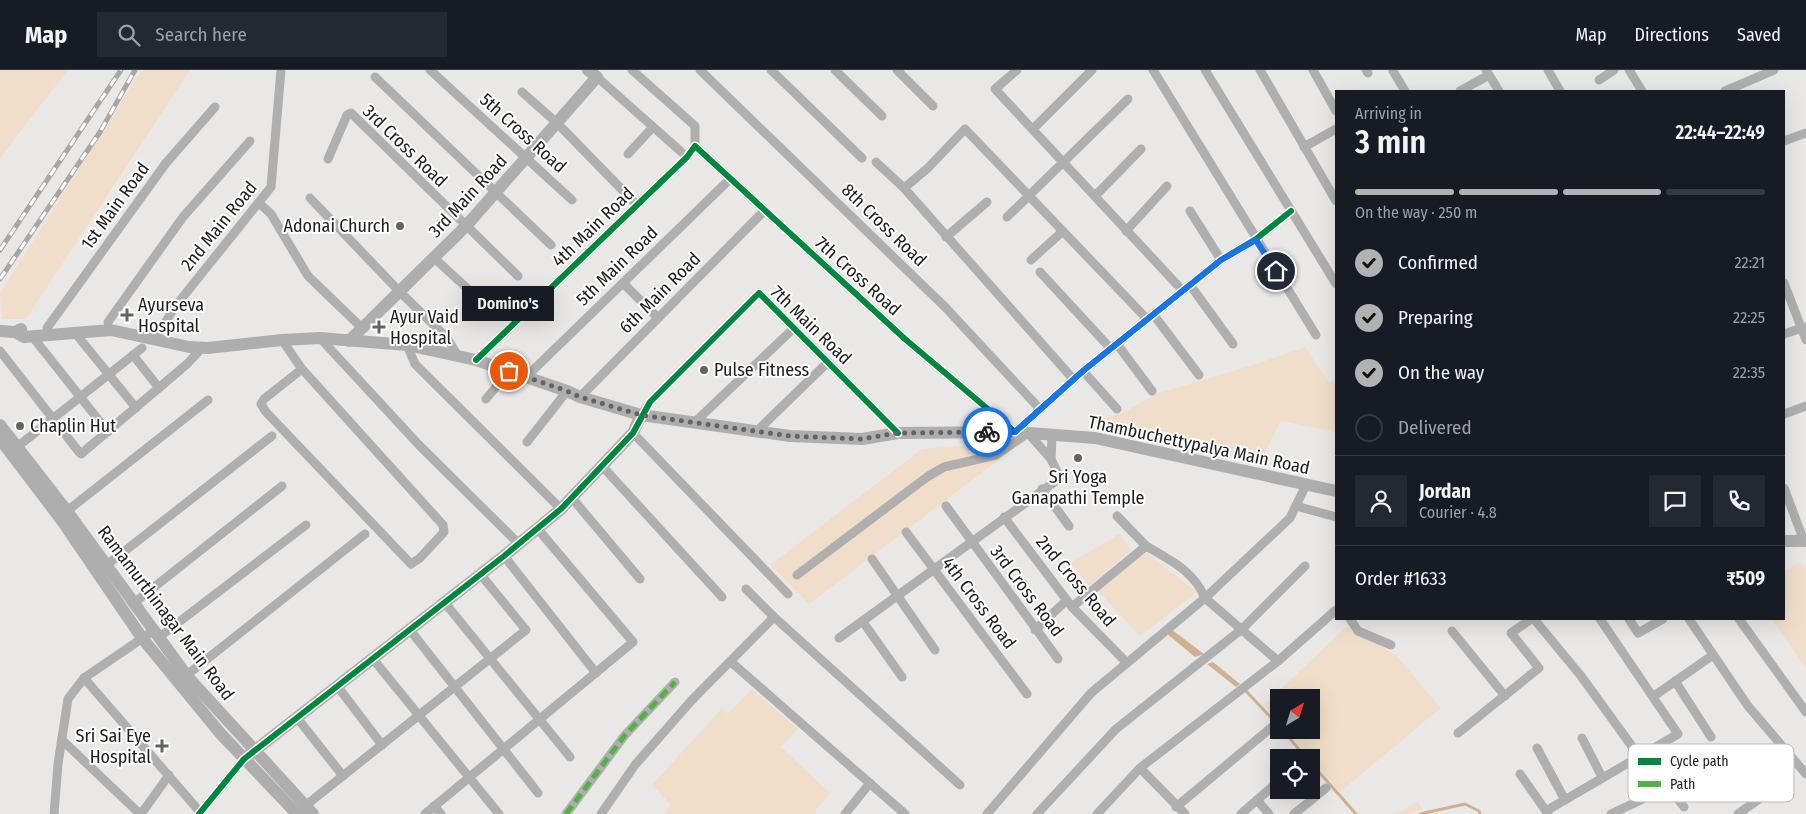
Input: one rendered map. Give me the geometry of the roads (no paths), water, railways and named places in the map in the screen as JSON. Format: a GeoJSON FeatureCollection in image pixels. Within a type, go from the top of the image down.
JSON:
{"type":"FeatureCollection","features":[{"type":"Feature","properties":{"kind":"main road","name":"3rd Main Road"},"geometry":{"type":"LineString","coordinates":[[348,341],[466,226],[527,159],[557,123],[593,74]]}},
{"type":"Feature","properties":{"kind":"main road","name":"Thambuchettypalya Main Road"},"geometry":{"type":"LineString","coordinates":[[4,333],[18,329],[108,322],[192,340],[223,341],[228,345]]}},
{"type":"Feature","properties":{"kind":"main road","name":"Thambuchettypalya Main Road"},"geometry":{"type":"LineString","coordinates":[[4,333],[24,337],[111,330],[202,348],[225,348],[228,345],[320,338],[407,345],[476,360],[580,397],[641,415],[790,436],[862,439],[898,433],[1021,433],[1095,438],[1335,491]]}},
{"type":"Feature","properties":{"kind":"main road"},"geometry":{"type":"LineString","coordinates":[[250,756],[481,575],[561,509],[603,467],[633,433],[641,415]]}},
{"type":"Feature","properties":{"kind":"main road","name":"Ramamurthinagar Main Road"},"geometry":{"type":"LineString","coordinates":[[0,425],[67,511],[142,638],[304,812]]}},
{"type":"Feature","properties":{"kind":"main road","name":"Ramamurthinagar Main Road"},"geometry":{"type":"LineString","coordinates":[[0,439],[62,522],[134,603],[156,635],[182,679]]}},
{"type":"Feature","properties":{"kind":"main road"},"geometry":{"type":"LineString","coordinates":[[1785,541],[1805,541]]}},
{"type":"Feature","properties":{"kind":"street","name":"2nd Main Road"},"geometry":{"type":"LineString","coordinates":[[159,333],[174,308],[271,187],[282,70]]}},
{"type":"Feature","properties":{"kind":"street","name":"5th Cross Road"},"geometry":{"type":"LineString","coordinates":[[430,70],[572,200]]}},
{"type":"Feature","properties":{"kind":"street"},"geometry":{"type":"LineString","coordinates":[[593,74],[687,157],[695,146],[696,126],[632,70]]}},
{"type":"Feature","properties":{"kind":"street","name":"8th Cross Road"},"geometry":{"type":"LineString","coordinates":[[700,70],[945,306],[1040,409]]}},
{"type":"Feature","properties":{"kind":"street"},"geometry":{"type":"LineString","coordinates":[[771,70],[862,158]]}},
{"type":"Feature","properties":{"kind":"street"},"geometry":{"type":"LineString","coordinates":[[836,70],[882,116]]}},
{"type":"Feature","properties":{"kind":"street"},"geometry":{"type":"LineString","coordinates":[[897,70],[932,106]]}},
{"type":"Feature","properties":{"kind":"street"},"geometry":{"type":"LineString","coordinates":[[1017,70],[995,89],[1126,230],[1186,288],[1234,344]]}},
{"type":"Feature","properties":{"kind":"street"},"geometry":{"type":"LineString","coordinates":[[1033,129],[1092,70]]}},
{"type":"Feature","properties":{"kind":"street"},"geometry":{"type":"LineString","coordinates":[[1153,70],[1316,335]]}},
{"type":"Feature","properties":{"kind":"street"},"geometry":{"type":"LineString","coordinates":[[1205,70],[1335,282]]}},
{"type":"Feature","properties":{"kind":"street"},"geometry":{"type":"LineString","coordinates":[[1260,70],[1335,199]]}},
{"type":"Feature","properties":{"kind":"street"},"geometry":{"type":"LineString","coordinates":[[1313,70],[1335,109]]}},
{"type":"Feature","properties":{"kind":"street"},"geometry":{"type":"LineString","coordinates":[[1548,70],[1559,90]]}},
{"type":"Feature","properties":{"kind":"street"},"geometry":{"type":"LineString","coordinates":[[1599,80],[1614,70]]}},
{"type":"Feature","properties":{"kind":"street"},"geometry":{"type":"LineString","coordinates":[[1629,70],[1641,90]]}},
{"type":"Feature","properties":{"kind":"street"},"geometry":{"type":"LineString","coordinates":[[1727,90],[1774,70]]}},
{"type":"Feature","properties":{"kind":"street"},"geometry":{"type":"LineString","coordinates":[[1393,71],[1404,90]]}},
{"type":"Feature","properties":{"kind":"street"},"geometry":{"type":"LineString","coordinates":[[1462,90],[1488,73],[1498,90]]}},
{"type":"Feature","properties":{"kind":"street"},"geometry":{"type":"LineString","coordinates":[[375,77],[551,245]]}},
{"type":"Feature","properties":{"kind":"street"},"geometry":{"type":"LineString","coordinates":[[522,92],[557,123],[637,205]]}},
{"type":"Feature","properties":{"kind":"street"},"geometry":{"type":"LineString","coordinates":[[1007,217],[1030,196],[1062,161],[1128,99]]}},
{"type":"Feature","properties":{"kind":"street","name":"1st Main Road"},"geometry":{"type":"LineString","coordinates":[[47,328],[166,163],[215,107]]}},
{"type":"Feature","properties":{"kind":"street","name":"3rd Cross Road"},"geometry":{"type":"LineString","coordinates":[[328,159],[346,115],[350,113],[518,276]]}},
{"type":"Feature","properties":{"kind":"street"},"geometry":{"type":"LineString","coordinates":[[628,154],[653,127]]}},
{"type":"Feature","properties":{"kind":"street"},"geometry":{"type":"LineString","coordinates":[[904,188],[928,168],[966,129],[1063,231],[1150,317],[1199,375]]}},
{"type":"Feature","properties":{"kind":"street"},"geometry":{"type":"LineString","coordinates":[[1304,147],[1335,130]]}},
{"type":"Feature","properties":{"kind":"street"},"geometry":{"type":"LineString","coordinates":[[1785,141],[1806,132]]}},
{"type":"Feature","properties":{"kind":"street"},"geometry":{"type":"LineString","coordinates":[[108,322],[183,217],[250,141]]}},
{"type":"Feature","properties":{"kind":"street","name":"7th Cross Road"},"geometry":{"type":"LineString","coordinates":[[695,146],[912,345],[1051,459]]}},
{"type":"Feature","properties":{"kind":"street"},"geometry":{"type":"LineString","coordinates":[[1095,196],[1141,149]]}},
{"type":"Feature","properties":{"kind":"street","name":"4th Main Road"},"geometry":{"type":"LineString","coordinates":[[476,360],[687,157]]}},
{"type":"Feature","properties":{"kind":"street"},"geometry":{"type":"LineString","coordinates":[[876,162],[904,188],[1074,380]]}},
{"type":"Feature","properties":{"kind":"street","name":"5th Main Road"},"geometry":{"type":"LineString","coordinates":[[526,377],[730,179]]}},
{"type":"Feature","properties":{"kind":"street"},"geometry":{"type":"LineString","coordinates":[[1327,185],[1335,181]]}},
{"type":"Feature","properties":{"kind":"street"},"geometry":{"type":"LineString","coordinates":[[1126,230],[1167,186]]}},
{"type":"Feature","properties":{"kind":"street"},"geometry":{"type":"LineString","coordinates":[[310,198],[447,338],[458,356]]}},
{"type":"Feature","properties":{"kind":"street"},"geometry":{"type":"LineString","coordinates":[[946,237],[987,202]]}},
{"type":"Feature","properties":{"kind":"street"},"geometry":{"type":"LineString","coordinates":[[259,203],[271,214],[308,276],[362,328]]}},
{"type":"Feature","properties":{"kind":"street","name":"6th Main Road"},"geometry":{"type":"LineString","coordinates":[[580,397],[764,211]]}},
{"type":"Feature","properties":{"kind":"street"},"geometry":{"type":"LineString","coordinates":[[1190,211],[1221,260]]}},
{"type":"Feature","properties":{"kind":"street"},"geometry":{"type":"LineString","coordinates":[[797,575],[927,476],[944,466],[996,455],[1021,433],[1040,409],[1084,370],[1221,260],[1256,240],[1292,211]]}},
{"type":"Feature","properties":{"kind":"street"},"geometry":{"type":"LineString","coordinates":[[1031,260],[1063,231]]}},
{"type":"Feature","properties":{"kind":"street"},"geometry":{"type":"LineString","coordinates":[[434,258],[480,300]]}},
{"type":"Feature","properties":{"kind":"street"},"geometry":{"type":"LineString","coordinates":[[1040,272],[1114,347],[1152,391]]}},
{"type":"Feature","properties":{"kind":"street"},"geometry":{"type":"LineString","coordinates":[[623,283],[658,318]]}},
{"type":"Feature","properties":{"kind":"street"},"geometry":{"type":"LineString","coordinates":[[1785,285],[1803,327],[1806,340]]}},
{"type":"Feature","properties":{"kind":"street","name":"7th Main Road"},"geometry":{"type":"LineString","coordinates":[[641,415],[650,402],[759,293],[898,433]]}},
{"type":"Feature","properties":{"kind":"street"},"geometry":{"type":"LineString","coordinates":[[1785,334],[1803,327]]}},
{"type":"Feature","properties":{"kind":"street"},"geometry":{"type":"LineString","coordinates":[[695,422],[794,328]]}},
{"type":"Feature","properties":{"kind":"street"},"geometry":{"type":"LineString","coordinates":[[76,334],[136,408]]}},
{"type":"Feature","properties":{"kind":"street"},"geometry":{"type":"LineString","coordinates":[[32,336],[108,432]]}},
{"type":"Feature","properties":{"kind":"street"},"geometry":{"type":"LineString","coordinates":[[320,338],[419,445],[519,544]]}},
{"type":"Feature","properties":{"kind":"street"},"geometry":{"type":"LineString","coordinates":[[282,340],[302,369],[443,525],[444,532],[420,558],[410,564],[266,412],[261,404],[264,399],[302,369]]}},
{"type":"Feature","properties":{"kind":"street"},"geometry":{"type":"LineString","coordinates":[[407,345],[415,364],[561,509]]}},
{"type":"Feature","properties":{"kind":"street"},"geometry":{"type":"LineString","coordinates":[[17,446],[142,348]]}},
{"type":"Feature","properties":{"kind":"street"},"geometry":{"type":"LineString","coordinates":[[0,351],[80,453],[136,408],[202,348]]}},
{"type":"Feature","properties":{"kind":"street"},"geometry":{"type":"LineString","coordinates":[[133,355],[159,388]]}},
{"type":"Feature","properties":{"kind":"street"},"geometry":{"type":"LineString","coordinates":[[757,431],[828,362]]}},
{"type":"Feature","properties":{"kind":"street"},"geometry":{"type":"LineString","coordinates":[[1084,370],[1117,409]]}},
{"type":"Feature","properties":{"kind":"street"},"geometry":{"type":"LineString","coordinates":[[486,399],[509,371]]}},
{"type":"Feature","properties":{"kind":"street"},"geometry":{"type":"LineString","coordinates":[[527,442],[567,391]]}},
{"type":"Feature","properties":{"kind":"street"},"geometry":{"type":"LineString","coordinates":[[67,511],[208,400]]}},
{"type":"Feature","properties":{"kind":"street"},"geometry":{"type":"LineString","coordinates":[[1785,414],[1806,406]]}},
{"type":"Feature","properties":{"kind":"street"},"geometry":{"type":"LineString","coordinates":[[633,433],[788,594]]}},
{"type":"Feature","properties":{"kind":"street"},"geometry":{"type":"LineString","coordinates":[[839,638],[1042,489],[1060,478],[1051,459],[1052,435]]}},
{"type":"Feature","properties":{"kind":"street"},"geometry":{"type":"LineString","coordinates":[[102,569],[272,436]]}},
{"type":"Feature","properties":{"kind":"street"},"geometry":{"type":"LineString","coordinates":[[603,467],[722,597]]}},
{"type":"Feature","properties":{"kind":"street"},"geometry":{"type":"LineString","coordinates":[[987,814],[1091,693],[1205,598],[1290,518],[1306,485]]}},
{"type":"Feature","properties":{"kind":"street"},"geometry":{"type":"LineString","coordinates":[[134,603],[282,486]]}},
{"type":"Feature","properties":{"kind":"street"},"geometry":{"type":"LineString","coordinates":[[1042,489],[1069,526]]}},
{"type":"Feature","properties":{"kind":"street"},"geometry":{"type":"LineString","coordinates":[[1785,491],[1805,541]]}},
{"type":"Feature","properties":{"kind":"street"},"geometry":{"type":"LineString","coordinates":[[572,498],[640,579]]}},
{"type":"Feature","properties":{"kind":"street","name":"3rd Cross Road"},"geometry":{"type":"LineString","coordinates":[[946,506],[970,542],[1058,659]]}},
{"type":"Feature","properties":{"kind":"street"},"geometry":{"type":"LineString","coordinates":[[1296,506],[1335,517]]}},
{"type":"Feature","properties":{"kind":"street"},"geometry":{"type":"LineString","coordinates":[[1117,516],[1146,546],[1184,568],[1200,586],[1205,598],[1278,661]]}},
{"type":"Feature","properties":{"kind":"street","name":"2nd Cross Road"},"geometry":{"type":"LineString","coordinates":[[1004,517],[1070,604],[1126,662]]}},
{"type":"Feature","properties":{"kind":"street"},"geometry":{"type":"LineString","coordinates":[[54,814],[68,699],[84,678],[142,638],[156,635],[306,525]]}},
{"type":"Feature","properties":{"kind":"street"},"geometry":{"type":"LineString","coordinates":[[425,814],[633,642],[538,528]]}},
{"type":"Feature","properties":{"kind":"street","name":"4th Cross Road"},"geometry":{"type":"LineString","coordinates":[[906,532],[1027,694]]}},
{"type":"Feature","properties":{"kind":"street"},"geometry":{"type":"LineString","coordinates":[[182,679],[365,534]]}},
{"type":"Feature","properties":{"kind":"street"},"geometry":{"type":"LineString","coordinates":[[1035,630],[1146,546]]}},
{"type":"Feature","properties":{"kind":"street"},"geometry":{"type":"LineString","coordinates":[[504,556],[596,673]]}},
{"type":"Feature","properties":{"kind":"street"},"geometry":{"type":"LineString","coordinates":[[872,559],[935,650]]}},
{"type":"Feature","properties":{"kind":"street"},"geometry":{"type":"LineString","coordinates":[[1037,814],[1116,729],[1208,658],[1242,629],[1305,566]]}},
{"type":"Feature","properties":{"kind":"street"},"geometry":{"type":"LineString","coordinates":[[304,812],[343,776],[526,630],[481,575]]}},
{"type":"Feature","properties":{"kind":"street"},"geometry":{"type":"LineString","coordinates":[[746,589],[774,617],[960,785]]}},
{"type":"Feature","properties":{"kind":"street"},"geometry":{"type":"LineString","coordinates":[[445,603],[570,757]]}},
{"type":"Feature","properties":{"kind":"street"},"geometry":{"type":"LineString","coordinates":[[1097,814],[1140,768],[1278,661],[1335,611]]}},
{"type":"Feature","properties":{"kind":"street"},"geometry":{"type":"LineString","coordinates":[[601,814],[635,766],[691,701],[774,617]]}},
{"type":"Feature","properties":{"kind":"street"},"geometry":{"type":"LineString","coordinates":[[1351,620],[1358,631],[1391,644]]}},
{"type":"Feature","properties":{"kind":"street"},"geometry":{"type":"LineString","coordinates":[[1458,733],[1539,668],[1511,633],[1531,620]]}},
{"type":"Feature","properties":{"kind":"street"},"geometry":{"type":"LineString","coordinates":[[1534,620],[1581,676],[1630,744]]}},
{"type":"Feature","properties":{"kind":"street"},"geometry":{"type":"LineString","coordinates":[[1601,620],[1678,734],[1660,744]]}},
{"type":"Feature","properties":{"kind":"street"},"geometry":{"type":"LineString","coordinates":[[1631,620],[1638,633],[1661,620]]}},
{"type":"Feature","properties":{"kind":"street"},"geometry":{"type":"LineString","coordinates":[[1690,620],[1748,706],[1780,744]]}},
{"type":"Feature","properties":{"kind":"street"},"geometry":{"type":"LineString","coordinates":[[1740,620],[1806,712]]}},
{"type":"Feature","properties":{"kind":"street"},"geometry":{"type":"LineString","coordinates":[[863,622],[902,677]]}},
{"type":"Feature","properties":{"kind":"street"},"geometry":{"type":"LineString","coordinates":[[410,630],[538,793]]}},
{"type":"Feature","properties":{"kind":"street"},"geometry":{"type":"LineString","coordinates":[[1452,631],[1505,696]]}},
{"type":"Feature","properties":{"kind":"street"},"geometry":{"type":"LineString","coordinates":[[1654,696],[1713,655]]}},
{"type":"Feature","properties":{"kind":"street"},"geometry":{"type":"LineString","coordinates":[[373,660],[499,814]]}},
{"type":"Feature","properties":{"kind":"street"},"geometry":{"type":"LineString","coordinates":[[731,662],[906,814]]}},
{"type":"Feature","properties":{"kind":"street"},"geometry":{"type":"LineString","coordinates":[[84,678],[200,813],[250,756]]}},
{"type":"Feature","properties":{"kind":"street"},"geometry":{"type":"LineString","coordinates":[[1675,681],[1711,737]]}},
{"type":"Feature","properties":{"kind":"street"},"geometry":{"type":"LineString","coordinates":[[566,814],[625,735],[674,682]]}},
{"type":"Feature","properties":{"kind":"street"},"geometry":{"type":"LineString","coordinates":[[338,687],[382,745]]}},
{"type":"Feature","properties":{"kind":"street"},"geometry":{"type":"LineString","coordinates":[[298,719],[343,776]]}},
{"type":"Feature","properties":{"kind":"street"},"geometry":{"type":"LineString","coordinates":[[1176,806],[1270,729]]}},
{"type":"Feature","properties":{"kind":"street"},"geometry":{"type":"LineString","coordinates":[[1582,738],[1602,777]]}},
{"type":"Feature","properties":{"kind":"street"},"geometry":{"type":"LineString","coordinates":[[62,740],[140,814],[169,775]]}},
{"type":"Feature","properties":{"kind":"street"},"geometry":{"type":"LineString","coordinates":[[1537,748],[1565,800]]}},
{"type":"Feature","properties":{"kind":"street"},"geometry":{"type":"LineString","coordinates":[[1794,760],[1806,774]]}},
{"type":"Feature","properties":{"kind":"street"},"geometry":{"type":"LineString","coordinates":[[1520,774],[1547,812],[1628,762]]}},
{"type":"Feature","properties":{"kind":"street"},"geometry":{"type":"LineString","coordinates":[[1140,768],[1185,814]]}},
{"type":"Feature","properties":{"kind":"street"},"geometry":{"type":"LineString","coordinates":[[845,814],[870,783]]}},
{"type":"Feature","properties":{"kind":"street"},"geometry":{"type":"LineString","coordinates":[[1294,814],[1326,788]]}},
{"type":"Feature","properties":{"kind":"street"},"geometry":{"type":"LineString","coordinates":[[1241,814],[1270,789]]}},
{"type":"Feature","properties":{"kind":"street"},"geometry":{"type":"LineString","coordinates":[[1257,800],[1269,814]]}},
{"type":"Feature","properties":{"kind":"street"},"geometry":{"type":"LineString","coordinates":[[1611,814],[1636,802]]}},
{"type":"Feature","properties":{"kind":"street"},"geometry":{"type":"LineString","coordinates":[[1680,802],[1684,807]]}},
{"type":"Feature","properties":{"kind":"street"},"geometry":{"type":"LineString","coordinates":[[1738,814],[1755,802]]}},
{"type":"Feature","properties":{"kind":"street"},"geometry":{"type":"LineString","coordinates":[[434,806],[441,814]]}},
{"type":"Feature","properties":{"kind":"waterway"},"geometry":{"type":"LineString","coordinates":[[1244,689],[1270,716]]}},
{"type":"Feature","properties":{"kind":"waterway"},"geometry":{"type":"LineString","coordinates":[[1290,739],[1299,749]]}},
{"type":"Feature","properties":{"kind":"waterway"},"geometry":{"type":"LineString","coordinates":[[1320,773],[1356,814]]}},
{"type":"Feature","properties":{"kind":"waterway"},"geometry":{"type":"LineString","coordinates":[[1420,814],[1465,804],[1479,811],[1480,814]]}},
{"type":"Feature","properties":{"kind":"railway"},"geometry":{"type":"LineString","coordinates":[[0,250],[121,70]]}},
{"type":"Feature","properties":{"kind":"railway"},"geometry":{"type":"LineString","coordinates":[[0,279],[100,132],[135,70]]}},
{"type":"Feature","properties":{"kind":"place","name":"Adonai Church"},"geometry":{"type":"Point","coordinates":[400,226]}},
{"type":"Feature","properties":{"kind":"place","name":"Ayurseva Hospital"},"geometry":{"type":"Point","coordinates":[127,315]}},
{"type":"Feature","properties":{"kind":"place","name":"Ayur Vaid Hospital"},"geometry":{"type":"Point","coordinates":[379,327]}},
{"type":"Feature","properties":{"kind":"place","name":"Pulse Fitness"},"geometry":{"type":"Point","coordinates":[704,370]}},
{"type":"Feature","properties":{"kind":"place","name":"Domino's"},"geometry":{"type":"Point","coordinates":[509,371]}},
{"type":"Feature","properties":{"kind":"place","name":"Chaplin Hut"},"geometry":{"type":"Point","coordinates":[20,426]}},
{"type":"Feature","properties":{"kind":"place","name":"Sri Yoga Ganapathi Temple"},"geometry":{"type":"Point","coordinates":[1078,458]}},
{"type":"Feature","properties":{"kind":"place","name":"Sri Sai Eye Hospital"},"geometry":{"type":"Point","coordinates":[162,746]}}]}
